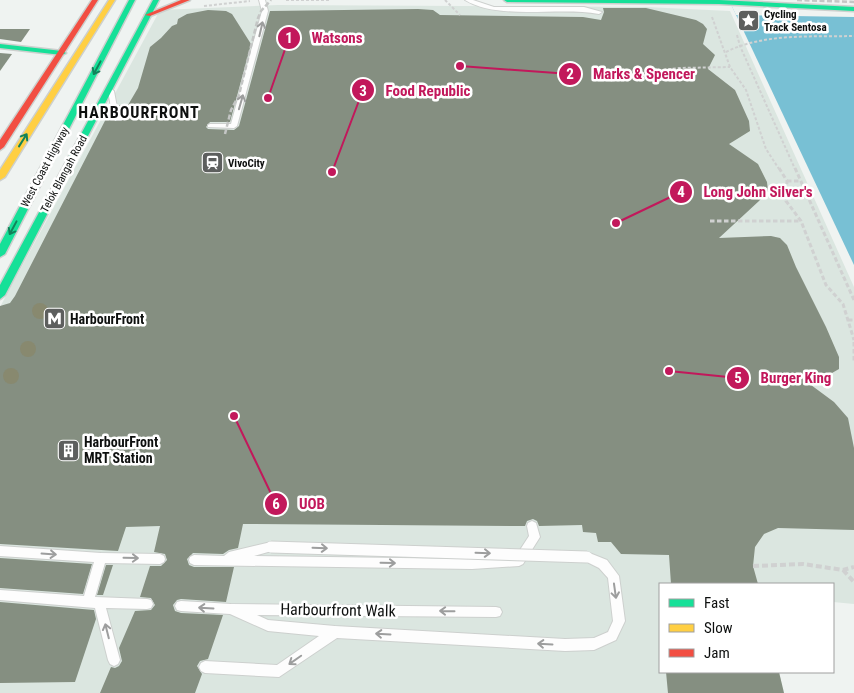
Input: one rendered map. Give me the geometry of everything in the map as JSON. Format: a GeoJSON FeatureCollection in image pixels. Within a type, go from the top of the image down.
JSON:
{"type":"FeatureCollection","features":[{"type":"Feature","properties":{"kind":"main road"},"geometry":{"type":"LineString","coordinates":[[0,177],[112,0]]}},
{"type":"Feature","properties":{"kind":"main road","name":"West Coast Highway"},"geometry":{"type":"LineString","coordinates":[[0,254],[132,0]]}},
{"type":"Feature","properties":{"kind":"main road"},"geometry":{"type":"LineString","coordinates":[[119,25],[134,11],[142,0]]}},
{"type":"Feature","properties":{"kind":"main road","name":"Telok Blangah Road"},"geometry":{"type":"LineString","coordinates":[[0,294],[156,0]]}},
{"type":"Feature","properties":{"kind":"main road"},"geometry":{"type":"LineString","coordinates":[[148,14],[187,0]]}},
{"type":"Feature","properties":{"kind":"main road"},"geometry":{"type":"LineString","coordinates":[[507,0],[761,2],[854,8]]}},
{"type":"Feature","properties":{"kind":"main road"},"geometry":{"type":"LineString","coordinates":[[0,147],[96,2]]}},
{"type":"Feature","properties":{"kind":"main road"},"geometry":{"type":"LineString","coordinates":[[0,46],[62,53]]}},
{"type":"Feature","properties":{"kind":"lane"},"geometry":{"type":"LineString","coordinates":[[210,126],[234,126],[265,11],[262,0]]}},
{"type":"Feature","properties":{"kind":"lane"},"geometry":{"type":"LineString","coordinates":[[468,0],[492,10],[584,9],[599,12]]}},
{"type":"Feature","properties":{"kind":"lane"},"geometry":{"type":"LineString","coordinates":[[588,2],[602,6],[629,6],[640,5],[645,3],[646,0]]}},
{"type":"Feature","properties":{"kind":"lane"},"geometry":{"type":"LineString","coordinates":[[111,86],[114,113],[119,120]]}},
{"type":"Feature","properties":{"kind":"lane"},"geometry":{"type":"LineString","coordinates":[[194,560],[472,564],[519,561],[535,537],[532,526]]}},
{"type":"Feature","properties":{"kind":"lane"},"geometry":{"type":"LineString","coordinates":[[216,560],[272,547],[587,557],[603,564],[613,576],[619,621],[612,636],[594,644],[574,644],[335,632],[268,625],[230,609]]}},
{"type":"Feature","properties":{"kind":"lane"},"geometry":{"type":"LineString","coordinates":[[0,551],[101,558],[160,559]]}},
{"type":"Feature","properties":{"kind":"lane"},"geometry":{"type":"LineString","coordinates":[[101,558],[94,602],[114,660]]}},
{"type":"Feature","properties":{"kind":"lane"},"geometry":{"type":"LineString","coordinates":[[0,595],[147,604]]}},
{"type":"Feature","properties":{"kind":"lane","name":"Harbourfront Walk"},"geometry":{"type":"LineString","coordinates":[[181,606],[230,609],[496,612]]}},
{"type":"Feature","properties":{"kind":"lane"},"geometry":{"type":"LineString","coordinates":[[205,667],[279,671],[335,632]]}},
{"type":"Feature","properties":{"kind":"path"},"geometry":{"type":"LineString","coordinates":[[286,0],[329,0]]}},
{"type":"Feature","properties":{"kind":"path"},"geometry":{"type":"LineString","coordinates":[[445,0],[460,15]]}},
{"type":"Feature","properties":{"kind":"path"},"geometry":{"type":"LineString","coordinates":[[201,6],[252,1]]}},
{"type":"Feature","properties":{"kind":"path"},"geometry":{"type":"LineString","coordinates":[[709,11],[726,52],[730,67],[746,90],[766,149],[787,181],[786,201],[801,221],[826,285],[843,304],[854,341],[854,361]]}},
{"type":"Feature","properties":{"kind":"path"},"geometry":{"type":"LineString","coordinates":[[737,35],[740,46],[854,300]]}},
{"type":"Feature","properties":{"kind":"path"},"geometry":{"type":"LineString","coordinates":[[726,52],[750,43],[854,36]]}},
{"type":"Feature","properties":{"kind":"path"},"geometry":{"type":"LineString","coordinates":[[648,72],[679,68],[730,67]]}},
{"type":"Feature","properties":{"kind":"path"},"geometry":{"type":"LineString","coordinates":[[787,181],[802,182]]}},
{"type":"Feature","properties":{"kind":"path"},"geometry":{"type":"LineString","coordinates":[[710,221],[801,221]]}},
{"type":"Feature","properties":{"kind":"path"},"geometry":{"type":"LineString","coordinates":[[848,320],[854,320]]}},
{"type":"Feature","properties":{"kind":"path"},"geometry":{"type":"LineString","coordinates":[[753,566],[803,564],[843,570],[854,568]]}},
{"type":"Feature","properties":{"kind":"path"},"geometry":{"type":"LineString","coordinates":[[843,570],[854,582]]}},
{"type":"Feature","properties":{"kind":"shaded area"},"geometry":{"type":"Polygon","coordinates":[[[278,5],[645,7],[730,11],[854,287],[854,604],[834,602],[834,583],[659,583],[659,673],[779,673],[784,693],[0,693],[0,307],[160,10],[278,5]]]}},
{"type":"Feature","properties":{"kind":"water"},"geometry":{"type":"Polygon","coordinates":[[[729,0],[854,0],[854,265],[729,0]]]}},
{"type":"Feature","properties":{"kind":"pier"},"geometry":{"type":"Polygon","coordinates":[[[729,0],[854,0],[854,17],[736,15],[729,0]]]}},
{"type":"Feature","properties":{"kind":"building"},"geometry":{"type":"Polygon","coordinates":[[[603,8],[646,8],[696,20],[707,29],[703,44],[715,55],[708,69],[735,90],[749,121],[750,131],[729,144],[758,164],[767,182],[768,191],[719,238],[771,236],[780,238],[787,245],[826,327],[839,357],[839,369],[811,385],[834,402],[848,418],[854,448],[854,530],[778,528],[764,534],[755,547],[753,566],[758,583],[671,583],[669,555],[621,554],[611,542],[598,542],[596,533],[583,532],[582,525],[539,526],[537,521],[533,519],[527,521],[525,526],[243,524],[238,548],[223,554],[193,553],[187,559],[189,565],[194,567],[234,567],[226,602],[181,599],[177,600],[173,605],[175,611],[181,613],[223,615],[208,659],[200,661],[197,666],[202,674],[195,693],[100,693],[111,667],[119,666],[122,661],[119,648],[135,611],[151,610],[155,605],[151,598],[140,597],[150,566],[161,566],[167,560],[165,554],[154,552],[160,526],[126,527],[118,551],[0,544],[0,306],[10,303],[15,296],[110,111],[115,121],[123,120],[118,105],[128,105],[138,88],[150,47],[172,26],[177,24],[178,19],[187,14],[208,10],[226,11],[232,14],[251,44],[230,122],[210,122],[206,127],[208,129],[234,130],[239,126],[270,11],[418,9],[433,10],[440,15],[583,17],[601,20],[604,12],[603,8]]]}},
{"type":"Feature","properties":{"kind":"building"},"geometry":{"type":"Polygon","coordinates":[[[0,29],[30,29],[21,42],[0,39],[0,29]]]}},
{"type":"Feature","properties":{"kind":"building"},"geometry":{"type":"Polygon","coordinates":[[[0,53],[12,54],[0,71],[0,53]]]}},
{"type":"Feature","properties":{"kind":"building"},"geometry":{"type":"Polygon","coordinates":[[[0,558],[92,564],[83,594],[0,588],[0,558]]]}},
{"type":"Feature","properties":{"kind":"building"},"geometry":{"type":"Polygon","coordinates":[[[106,565],[113,565],[103,595],[97,595],[106,565]]]}},
{"type":"Feature","properties":{"kind":"building"},"geometry":{"type":"Polygon","coordinates":[[[0,602],[94,610],[96,619],[75,682],[0,683],[0,602]]]}},
{"type":"Feature","properties":{"kind":"building"},"geometry":{"type":"Polygon","coordinates":[[[666,673],[779,673],[784,693],[668,693],[666,673]]]}},
{"type":"Feature","properties":{"kind":"railway"},"geometry":{"type":"LineString","coordinates":[[225,134],[231,110],[239,95],[258,18],[261,11],[271,0]]}},
{"type":"Feature","properties":{"kind":"railway"},"geometry":{"type":"LineString","coordinates":[[797,0],[854,2]]}},
{"type":"Feature","properties":{"kind":"traffic: fast"},"geometry":{"type":"LineString","coordinates":[[0,254],[132,0]]}},
{"type":"Feature","properties":{"kind":"traffic: fast"},"geometry":{"type":"LineString","coordinates":[[0,295],[156,0]]}},
{"type":"Feature","properties":{"kind":"traffic: fast"},"geometry":{"type":"LineString","coordinates":[[507,0],[719,2],[854,9]]}},
{"type":"Feature","properties":{"kind":"traffic: fast"},"geometry":{"type":"LineString","coordinates":[[0,46],[62,53]]}},
{"type":"Feature","properties":{"kind":"traffic: slow"},"geometry":{"type":"LineString","coordinates":[[0,177],[112,0]]}},
{"type":"Feature","properties":{"kind":"traffic: jam"},"geometry":{"type":"LineString","coordinates":[[0,147],[95,0]]}},
{"type":"Feature","properties":{"kind":"traffic: jam"},"geometry":{"type":"LineString","coordinates":[[148,15],[187,0]]}},
{"type":"Feature","properties":{"kind":"place","name":"Cycling Track Sentosa"},"geometry":{"type":"Point","coordinates":[748,20]}},
{"type":"Feature","properties":{"kind":"place","name":"Marks & Spencer"},"geometry":{"type":"Point","coordinates":[460,66]}},
{"type":"Feature","properties":{"kind":"place","name":"Watsons"},"geometry":{"type":"Point","coordinates":[268,98]}},
{"type":"Feature","properties":{"kind":"place","name":"VivoCity"},"geometry":{"type":"Point","coordinates":[212,163]}},
{"type":"Feature","properties":{"kind":"place","name":"Food Republic"},"geometry":{"type":"Point","coordinates":[332,172]}},
{"type":"Feature","properties":{"kind":"place","name":"Long John Silver's"},"geometry":{"type":"Point","coordinates":[616,223]}},
{"type":"Feature","properties":{"kind":"place","name":"HarbourFront"},"geometry":{"type":"Point","coordinates":[54,319]}},
{"type":"Feature","properties":{"kind":"place","name":"Burger King"},"geometry":{"type":"Point","coordinates":[669,371]}},
{"type":"Feature","properties":{"kind":"place","name":"UOB"},"geometry":{"type":"Point","coordinates":[234,416]}},
{"type":"Feature","properties":{"kind":"place","name":"HarbourFront MRT Station"},"geometry":{"type":"Point","coordinates":[68,450]}},
{"type":"Feature","properties":{"kind":"district","name":"HARBOURFRONT"},"geometry":{"type":"Point","coordinates":[139,112]}}]}
